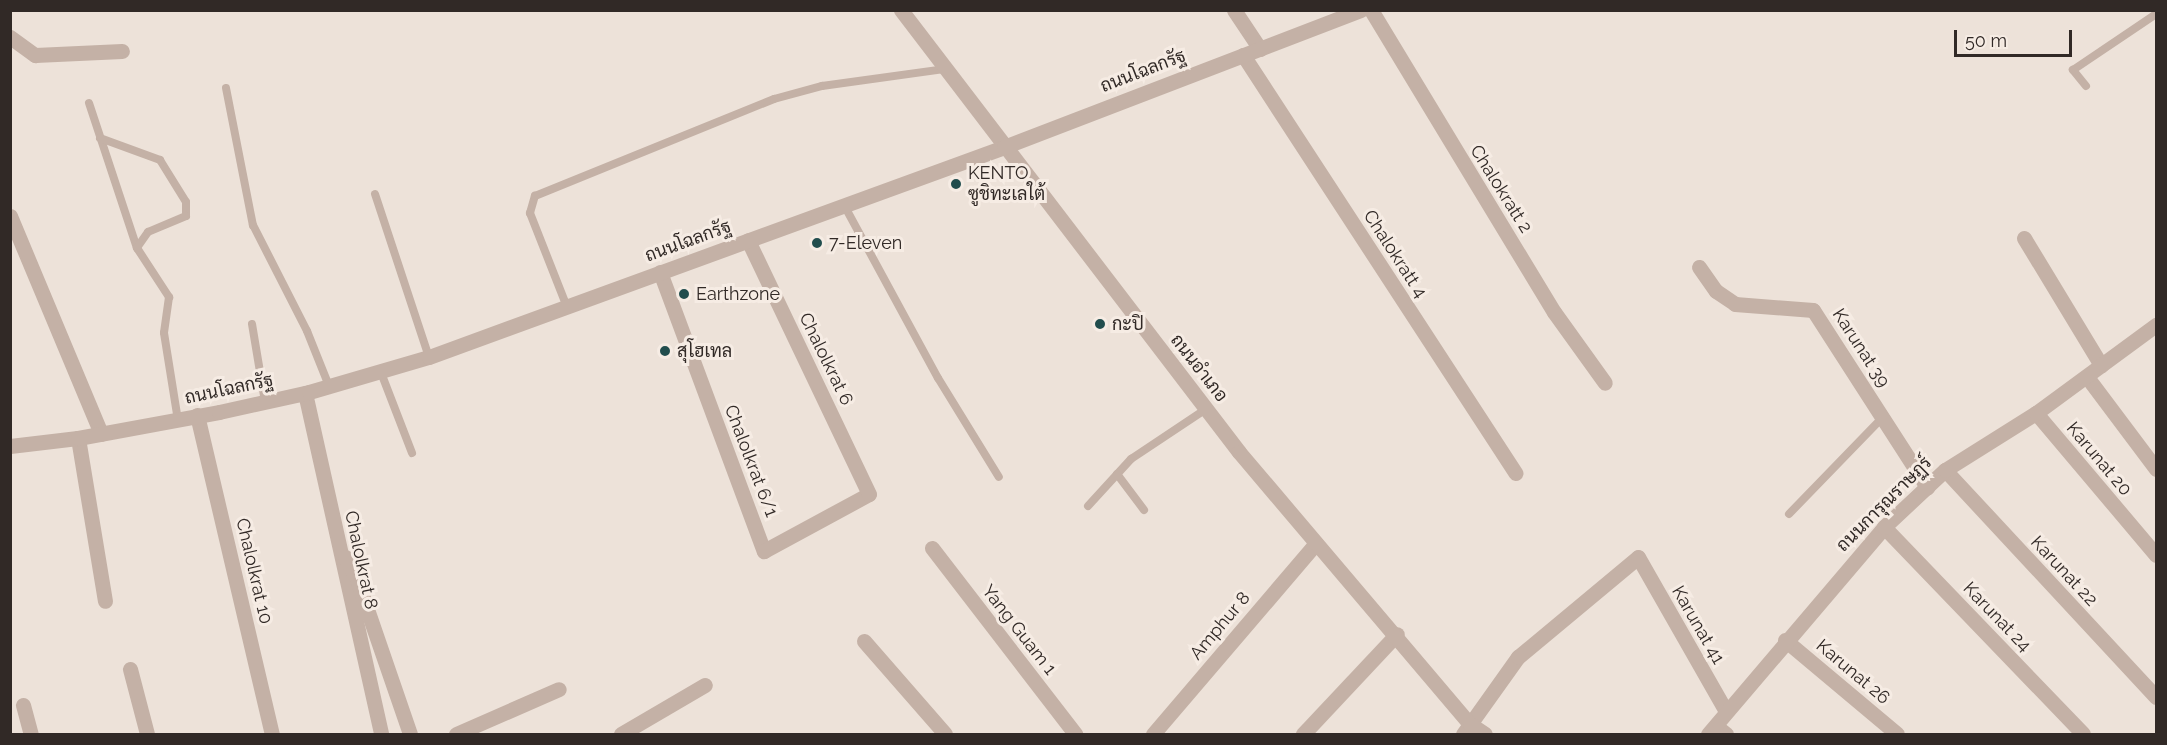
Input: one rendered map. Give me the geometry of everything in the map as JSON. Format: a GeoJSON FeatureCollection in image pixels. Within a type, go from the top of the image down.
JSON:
{"type":"FeatureCollection","features":[{"type":"Feature","properties":{"kind":"street","name":"ถนนอำเภอ"},"geometry":{"type":"LineString","coordinates":[[901,10],[1206,409],[1316,543],[1397,634],[1467,729],[1485,735]]}},
{"type":"Feature","properties":{"kind":"street"},"geometry":{"type":"LineString","coordinates":[[1234,10],[1260,49]]}},
{"type":"Feature","properties":{"kind":"street","name":"ถนนโฉลกรัฐ"},"geometry":{"type":"LineString","coordinates":[[10,446],[78,438],[265,402],[305,393],[429,357],[1004,147],[1361,10]]}},
{"type":"Feature","properties":{"kind":"street","name":"Chalokratt 2"},"geometry":{"type":"LineString","coordinates":[[1371,10],[1554,312],[1605,383]]}},
{"type":"Feature","properties":{"kind":"street"},"geometry":{"type":"LineString","coordinates":[[10,38],[35,55],[122,51]]}},
{"type":"Feature","properties":{"kind":"street","name":"Chalokratt 4"},"geometry":{"type":"LineString","coordinates":[[1243,55],[1516,473]]}},
{"type":"Feature","properties":{"kind":"street"},"geometry":{"type":"LineString","coordinates":[[10,216],[100,434]]}},
{"type":"Feature","properties":{"kind":"street"},"geometry":{"type":"LineString","coordinates":[[2024,238],[2101,365]]}},
{"type":"Feature","properties":{"kind":"street","name":"Chalolkrat 6"},"geometry":{"type":"LineString","coordinates":[[748,240],[869,494]]}},
{"type":"Feature","properties":{"kind":"street","name":"Karunat 39"},"geometry":{"type":"LineString","coordinates":[[1699,267],[1716,291],[1736,304],[1813,310],[1927,487]]}},
{"type":"Feature","properties":{"kind":"street","name":"Chalolkrat 6/1"},"geometry":{"type":"LineString","coordinates":[[660,272],[764,551],[869,494]]}},
{"type":"Feature","properties":{"kind":"street","name":"ถนนการุณราษฏร์"},"geometry":{"type":"LineString","coordinates":[[1717,732],[1726,711],[1785,640],[1884,527],[1945,470],[2036,414],[2157,325]]}},
{"type":"Feature","properties":{"kind":"street"},"geometry":{"type":"LineString","coordinates":[[2087,377],[2157,469]]}},
{"type":"Feature","properties":{"kind":"street","name":"Chalolkrat 8"},"geometry":{"type":"LineString","coordinates":[[305,393],[381,735]]}},
{"type":"Feature","properties":{"kind":"street","name":"Karunat 20"},"geometry":{"type":"LineString","coordinates":[[2036,414],[2157,555]]}},
{"type":"Feature","properties":{"kind":"street","name":"Chalolkrat 10"},"geometry":{"type":"LineString","coordinates":[[197,416],[272,735]]}},
{"type":"Feature","properties":{"kind":"street"},"geometry":{"type":"LineString","coordinates":[[78,438],[105,602]]}},
{"type":"Feature","properties":{"kind":"street","name":"Karunat 22"},"geometry":{"type":"LineString","coordinates":[[1945,470],[2157,697]]}},
{"type":"Feature","properties":{"kind":"street","name":"Karunat 24"},"geometry":{"type":"LineString","coordinates":[[1884,527],[2083,735]]}},
{"type":"Feature","properties":{"kind":"street"},"geometry":{"type":"LineString","coordinates":[[336,539],[357,580],[410,735]]}},
{"type":"Feature","properties":{"kind":"street","name":"Amphur 8"},"geometry":{"type":"LineString","coordinates":[[1153,735],[1316,543]]}},
{"type":"Feature","properties":{"kind":"street","name":"Yang Guam 1"},"geometry":{"type":"LineString","coordinates":[[932,548],[1075,735]]}},
{"type":"Feature","properties":{"kind":"street","name":"Karunat 41"},"geometry":{"type":"LineString","coordinates":[[1467,729],[1518,657],[1638,557],[1726,711]]}},
{"type":"Feature","properties":{"kind":"street"},"geometry":{"type":"LineString","coordinates":[[1303,735],[1397,634]]}},
{"type":"Feature","properties":{"kind":"street","name":"Karunat 26"},"geometry":{"type":"LineString","coordinates":[[1785,640],[1897,735]]}},
{"type":"Feature","properties":{"kind":"street"},"geometry":{"type":"LineString","coordinates":[[864,641],[945,735]]}},
{"type":"Feature","properties":{"kind":"street"},"geometry":{"type":"LineString","coordinates":[[130,669],[147,735]]}},
{"type":"Feature","properties":{"kind":"street"},"geometry":{"type":"LineString","coordinates":[[621,735],[705,686]]}},
{"type":"Feature","properties":{"kind":"street"},"geometry":{"type":"LineString","coordinates":[[456,735],[559,689]]}},
{"type":"Feature","properties":{"kind":"street"},"geometry":{"type":"LineString","coordinates":[[23,705],[31,735]]}},
{"type":"Feature","properties":{"kind":"lane"},"geometry":{"type":"LineString","coordinates":[[2086,86],[2073,70],[2157,15]]}},
{"type":"Feature","properties":{"kind":"lane"},"geometry":{"type":"LineString","coordinates":[[567,307],[530,213],[535,196],[774,99],[822,87],[944,69]]}},
{"type":"Feature","properties":{"kind":"lane"},"geometry":{"type":"LineString","coordinates":[[226,88],[253,225],[307,331],[329,386]]}},
{"type":"Feature","properties":{"kind":"lane"},"geometry":{"type":"LineString","coordinates":[[89,103],[137,248],[169,297],[164,333],[178,420]]}},
{"type":"Feature","properties":{"kind":"lane"},"geometry":{"type":"LineString","coordinates":[[100,138],[160,160],[186,202],[186,216],[148,232],[137,248]]}},
{"type":"Feature","properties":{"kind":"lane"},"geometry":{"type":"LineString","coordinates":[[375,194],[429,357]]}},
{"type":"Feature","properties":{"kind":"lane"},"geometry":{"type":"LineString","coordinates":[[844,205],[938,378],[999,477]]}},
{"type":"Feature","properties":{"kind":"lane"},"geometry":{"type":"LineString","coordinates":[[252,324],[265,402]]}},
{"type":"Feature","properties":{"kind":"lane"},"geometry":{"type":"LineString","coordinates":[[380,370],[412,453]]}},
{"type":"Feature","properties":{"kind":"lane"},"geometry":{"type":"LineString","coordinates":[[1088,506],[1131,459],[1206,409]]}},
{"type":"Feature","properties":{"kind":"lane"},"geometry":{"type":"LineString","coordinates":[[1789,514],[1882,418]]}},
{"type":"Feature","properties":{"kind":"lane"},"geometry":{"type":"LineString","coordinates":[[1117,474],[1144,510]]}},
{"type":"Feature","properties":{"kind":"place","name":"KENTO ซูชิทะเลใต้"},"geometry":{"type":"Point","coordinates":[956,184]}},
{"type":"Feature","properties":{"kind":"place","name":"7-Eleven"},"geometry":{"type":"Point","coordinates":[817,243]}},
{"type":"Feature","properties":{"kind":"place","name":"Earthzone"},"geometry":{"type":"Point","coordinates":[684,294]}},
{"type":"Feature","properties":{"kind":"place","name":"กะปิ"},"geometry":{"type":"Point","coordinates":[1100,324]}},
{"type":"Feature","properties":{"kind":"place","name":"สุโฮเทล"},"geometry":{"type":"Point","coordinates":[665,351]}}]}
